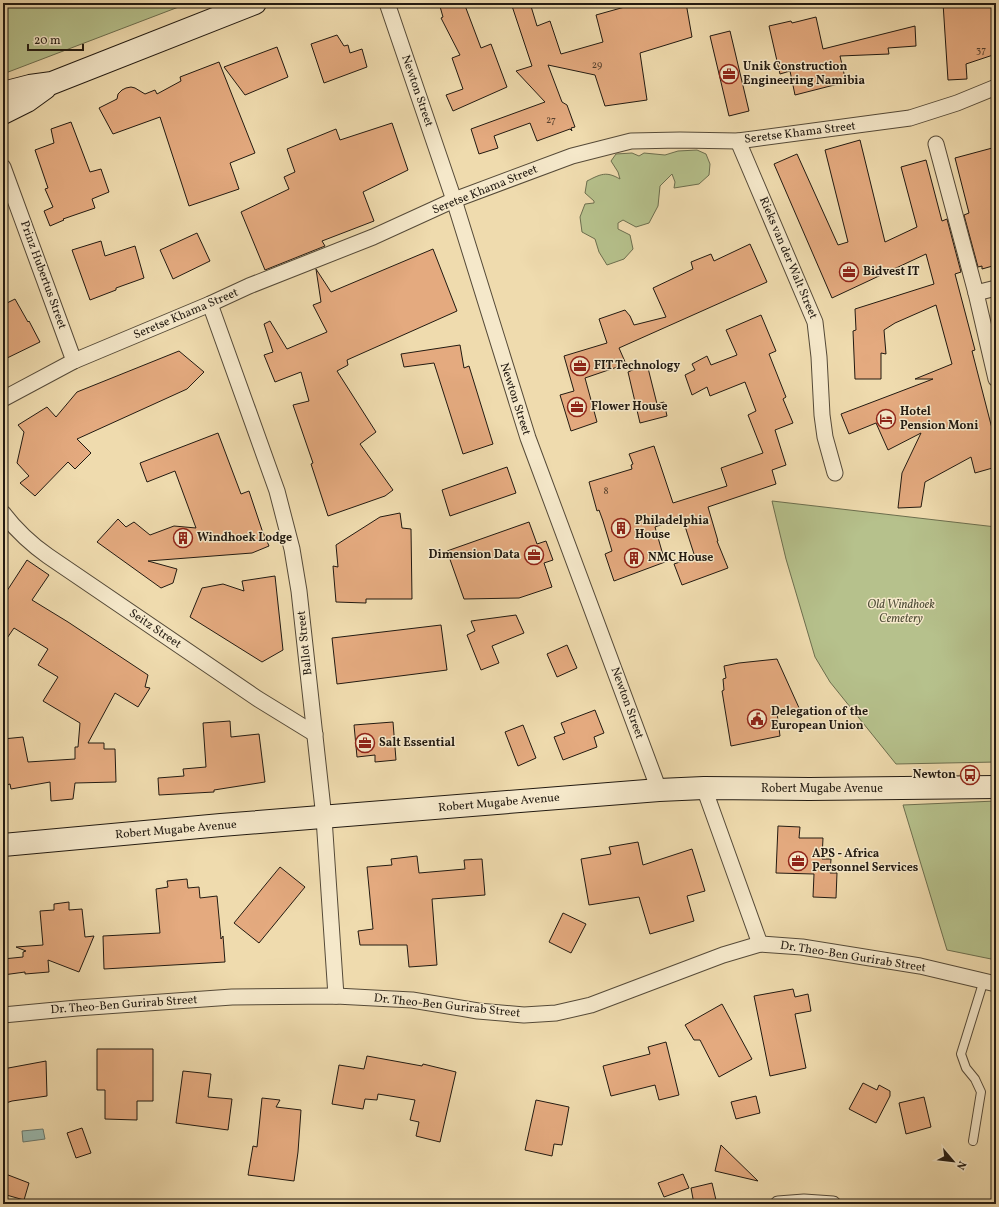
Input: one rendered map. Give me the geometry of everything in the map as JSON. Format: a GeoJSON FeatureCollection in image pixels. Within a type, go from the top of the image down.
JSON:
{"type":"FeatureCollection","features":[{"type":"Feature","properties":{"kind":"main road"},"geometry":{"type":"LineString","coordinates":[[3,93],[30,86],[52,83],[255,3]]}},
{"type":"Feature","properties":{"kind":"main road"},"geometry":{"type":"LineString","coordinates":[[3,112],[28,101],[52,83]]}},
{"type":"Feature","properties":{"kind":"main road","name":"Robert Mugabe Avenue"},"geometry":{"type":"LineString","coordinates":[[3,845],[659,790],[704,788],[809,789],[996,787]]}},
{"type":"Feature","properties":{"kind":"street","name":"Newton Street"},"geometry":{"type":"LineString","coordinates":[[387,3],[454,200],[528,438],[659,790]]}},
{"type":"Feature","properties":{"kind":"street","name":"Seretse Khama Street"},"geometry":{"type":"LineString","coordinates":[[3,399],[74,361],[249,286],[373,237],[454,200],[572,156],[631,141],[738,141],[910,118],[957,103],[996,87]]}},
{"type":"Feature","properties":{"kind":"street","name":"Rieks van der Walt Street"},"geometry":{"type":"LineString","coordinates":[[738,141],[815,322],[823,427],[835,473]]}},
{"type":"Feature","properties":{"kind":"street"},"geometry":{"type":"LineString","coordinates":[[936,144],[976,293],[996,379]]}},
{"type":"Feature","properties":{"kind":"street","name":"Prinz Hubertus Street"},"geometry":{"type":"LineString","coordinates":[[3,167],[74,361]]}},
{"type":"Feature","properties":{"kind":"street"},"geometry":{"type":"LineString","coordinates":[[976,293],[996,288]]}},
{"type":"Feature","properties":{"kind":"street","name":"Ballot Street"},"geometry":{"type":"LineString","coordinates":[[210,304],[277,491],[286,523],[299,591],[324,818],[336,996]]}},
{"type":"Feature","properties":{"kind":"street","name":"Seitz Street"},"geometry":{"type":"LineString","coordinates":[[3,513],[27,540],[48,556],[258,699],[315,734]]}},
{"type":"Feature","properties":{"kind":"street"},"geometry":{"type":"LineString","coordinates":[[704,788],[760,944]]}},
{"type":"Feature","properties":{"kind":"street","name":"Dr. Theo-Ben Gurirab Street"},"geometry":{"type":"LineString","coordinates":[[3,1015],[232,997],[336,996],[412,1000],[478,1011],[524,1015],[556,1013],[591,1005],[723,955],[760,944],[802,947],[920,966],[990,982]]}},
{"type":"Feature","properties":{"kind":"street"},"geometry":{"type":"LineString","coordinates":[[778,1204],[804,1202],[833,1204]]}},
{"type":"Feature","properties":{"kind":"lane"},"geometry":{"type":"LineString","coordinates":[[973,1141],[981,1092],[975,1079],[966,1068],[961,1054],[990,982]]}},
{"type":"Feature","properties":{"kind":"green space"},"geometry":{"type":"Polygon","coordinates":[[[3,3],[189,3],[3,74],[3,3]]]}},
{"type":"Feature","properties":{"kind":"green space"},"geometry":{"type":"Polygon","coordinates":[[[697,150],[706,154],[710,164],[709,175],[699,184],[674,188],[675,182],[672,174],[660,186],[658,206],[649,223],[636,227],[623,220],[618,223],[618,229],[630,235],[633,249],[624,259],[607,265],[599,252],[595,239],[582,232],[580,217],[585,204],[594,203],[594,201],[585,193],[587,181],[604,174],[620,179],[618,172],[611,161],[616,154],[632,153],[639,156],[644,153],[665,155],[678,151],[697,150]]]}},
{"type":"Feature","properties":{"kind":"green space","name":"Old Windhoek Cemetery"},"geometry":{"type":"Polygon","coordinates":[[[772,501],[996,527],[996,762],[896,764],[830,682],[815,657],[786,559],[772,501]]]}},
{"type":"Feature","properties":{"kind":"green space"},"geometry":{"type":"Polygon","coordinates":[[[996,801],[996,960],[947,950],[903,805],[996,801]]]}},
{"type":"Feature","properties":{"kind":"water"},"geometry":{"type":"Polygon","coordinates":[[[43,1129],[45,1139],[23,1142],[22,1131],[43,1129]]]}},
{"type":"Feature","properties":{"kind":"building"},"geometry":{"type":"Polygon","coordinates":[[[439,3],[464,3],[481,48],[491,44],[507,87],[453,111],[446,95],[463,89],[452,58],[460,55],[441,18],[443,17],[439,3]]]}},
{"type":"Feature","properties":{"kind":"building"},"geometry":{"type":"Polygon","coordinates":[[[511,3],[530,3],[537,26],[550,21],[561,54],[603,42],[596,15],[639,3],[686,3],[692,37],[640,53],[647,100],[605,106],[595,75],[548,65],[562,102],[567,105],[575,127],[571,128],[572,131],[570,129],[537,141],[530,123],[494,136],[498,148],[479,154],[471,129],[545,102],[516,71],[532,66],[511,3]]]}},
{"type":"Feature","properties":{"kind":"building"},"geometry":{"type":"Polygon","coordinates":[[[943,3],[996,3],[996,54],[966,64],[967,79],[948,80],[943,3]]]}},
{"type":"Feature","properties":{"kind":"building"},"geometry":{"type":"Polygon","coordinates":[[[816,17],[823,49],[915,26],[916,46],[888,48],[889,54],[840,56],[846,82],[795,95],[790,71],[780,74],[769,26],[791,21],[792,23],[816,17]]]}},
{"type":"Feature","properties":{"kind":"building","name":"Unik Construction Engineering Namibia"},"geometry":{"type":"Polygon","coordinates":[[[730,31],[749,111],[729,116],[710,36],[730,31]]]}},
{"type":"Feature","properties":{"kind":"building"},"geometry":{"type":"Polygon","coordinates":[[[337,35],[344,46],[348,45],[350,53],[362,49],[367,67],[324,83],[311,44],[337,35]]]}},
{"type":"Feature","properties":{"kind":"building"},"geometry":{"type":"Polygon","coordinates":[[[277,47],[288,77],[245,95],[224,67],[277,47]]]}},
{"type":"Feature","properties":{"kind":"building"},"geometry":{"type":"Polygon","coordinates":[[[219,62],[255,153],[230,163],[239,189],[189,206],[160,117],[113,134],[99,108],[117,99],[118,94],[126,88],[135,88],[145,94],[155,90],[157,94],[181,81],[180,77],[219,62]]]}},
{"type":"Feature","properties":{"kind":"building"},"geometry":{"type":"Polygon","coordinates":[[[71,122],[90,172],[101,169],[109,192],[92,199],[95,208],[63,219],[64,220],[50,226],[44,211],[53,207],[45,189],[48,188],[35,150],[54,143],[51,129],[71,122]]]}},
{"type":"Feature","properties":{"kind":"building"},"geometry":{"type":"Polygon","coordinates":[[[392,123],[408,170],[363,192],[374,221],[322,241],[325,246],[265,270],[241,212],[289,189],[284,177],[295,172],[287,149],[336,129],[340,140],[392,123]]]}},
{"type":"Feature","properties":{"kind":"building"},"geometry":{"type":"Polygon","coordinates":[[[860,140],[885,242],[917,227],[901,167],[926,160],[942,221],[947,219],[961,272],[955,274],[975,350],[972,351],[996,444],[996,467],[975,473],[971,457],[925,482],[921,507],[898,508],[902,473],[921,433],[888,450],[876,423],[849,434],[841,414],[933,379],[915,379],[952,364],[936,305],[895,323],[884,330],[886,354],[881,353],[881,379],[855,379],[853,331],[856,330],[855,309],[934,284],[926,254],[832,298],[774,164],[797,154],[838,245],[848,242],[825,150],[860,140]]]}},
{"type":"Feature","properties":{"kind":"building"},"geometry":{"type":"Polygon","coordinates":[[[996,147],[996,265],[982,269],[982,266],[978,267],[964,215],[969,213],[955,158],[996,147]]]}},
{"type":"Feature","properties":{"kind":"building"},"geometry":{"type":"Polygon","coordinates":[[[197,233],[210,261],[173,279],[160,250],[197,233]]]}},
{"type":"Feature","properties":{"kind":"building"},"geometry":{"type":"Polygon","coordinates":[[[101,241],[105,256],[135,246],[144,278],[116,288],[116,290],[90,300],[72,250],[101,241]]]}},
{"type":"Feature","properties":{"kind":"building"},"geometry":{"type":"Polygon","coordinates":[[[750,244],[767,282],[619,348],[626,364],[585,378],[597,422],[571,431],[560,395],[574,391],[564,356],[607,343],[599,319],[625,310],[630,316],[634,325],[666,317],[653,288],[693,269],[691,262],[711,254],[714,261],[750,244]]]}},
{"type":"Feature","properties":{"kind":"building"},"geometry":{"type":"Polygon","coordinates":[[[433,249],[457,311],[347,360],[348,365],[337,371],[376,432],[360,444],[393,490],[385,496],[328,516],[311,464],[313,463],[293,405],[309,401],[301,372],[275,382],[264,355],[273,352],[264,324],[270,321],[287,349],[327,332],[313,305],[321,302],[316,269],[331,292],[433,249]]]}},
{"type":"Feature","properties":{"kind":"building"},"geometry":{"type":"Polygon","coordinates":[[[15,299],[40,342],[3,360],[3,305],[15,299]]]}},
{"type":"Feature","properties":{"kind":"building"},"geometry":{"type":"Polygon","coordinates":[[[761,315],[776,351],[769,354],[786,397],[783,399],[793,423],[775,430],[786,465],[772,470],[776,484],[708,507],[717,541],[728,568],[682,585],[674,564],[695,557],[682,517],[655,527],[665,562],[614,581],[605,554],[612,551],[599,510],[597,511],[589,482],[632,469],[631,465],[633,464],[629,454],[654,446],[673,503],[727,486],[721,468],[763,453],[748,415],[756,411],[745,382],[710,396],[707,387],[692,395],[685,375],[695,370],[692,364],[707,356],[711,365],[737,355],[726,330],[761,315]]]}},
{"type":"Feature","properties":{"kind":"building"},"geometry":{"type":"Polygon","coordinates":[[[460,345],[464,368],[469,366],[493,444],[463,454],[434,363],[404,367],[401,354],[460,345]]]}},
{"type":"Feature","properties":{"kind":"building"},"geometry":{"type":"Polygon","coordinates":[[[179,351],[204,372],[187,389],[77,439],[91,453],[75,469],[68,462],[35,496],[20,483],[29,476],[17,463],[24,432],[18,425],[47,407],[56,417],[77,392],[179,351]]]}},
{"type":"Feature","properties":{"kind":"building"},"geometry":{"type":"Polygon","coordinates":[[[647,364],[657,404],[664,402],[667,416],[640,423],[628,372],[647,364]]]}},
{"type":"Feature","properties":{"kind":"building","name":"Windhoek Lodge"},"geometry":{"type":"Polygon","coordinates":[[[218,433],[241,494],[249,491],[269,546],[252,553],[148,561],[177,569],[173,583],[161,588],[97,542],[118,519],[126,527],[134,522],[150,535],[174,526],[196,528],[175,471],[147,482],[140,463],[218,433]]]}},
{"type":"Feature","properties":{"kind":"building"},"geometry":{"type":"Polygon","coordinates":[[[507,467],[516,493],[450,516],[442,490],[507,467]]]}},
{"type":"Feature","properties":{"kind":"building"},"geometry":{"type":"Polygon","coordinates":[[[400,513],[402,528],[411,529],[412,599],[366,599],[366,603],[336,602],[333,566],[338,567],[336,545],[380,517],[400,513]]]}},
{"type":"Feature","properties":{"kind":"building"},"geometry":{"type":"Polygon","coordinates":[[[529,522],[537,544],[546,541],[553,560],[544,563],[552,587],[519,598],[464,599],[447,551],[529,522]]]}},
{"type":"Feature","properties":{"kind":"building"},"geometry":{"type":"Polygon","coordinates":[[[27,560],[49,575],[32,600],[148,675],[145,687],[150,688],[138,707],[115,693],[88,743],[104,743],[104,749],[115,749],[116,782],[75,783],[73,799],[51,801],[50,782],[11,789],[10,784],[3,786],[3,739],[23,737],[28,762],[75,759],[75,747],[78,747],[80,723],[43,701],[58,677],[38,665],[48,649],[14,628],[3,644],[3,597],[27,560]]]}},
{"type":"Feature","properties":{"kind":"building"},"geometry":{"type":"Polygon","coordinates":[[[275,576],[283,650],[262,662],[190,617],[202,588],[223,584],[244,591],[242,581],[275,576]]]}},
{"type":"Feature","properties":{"kind":"building"},"geometry":{"type":"Polygon","coordinates":[[[516,615],[524,633],[492,646],[499,663],[481,670],[467,635],[475,631],[471,621],[516,615]]]}},
{"type":"Feature","properties":{"kind":"building"},"geometry":{"type":"Polygon","coordinates":[[[441,625],[447,670],[337,684],[332,638],[441,625]]]}},
{"type":"Feature","properties":{"kind":"building"},"geometry":{"type":"Polygon","coordinates":[[[567,645],[577,668],[557,677],[547,654],[567,645]]]}},
{"type":"Feature","properties":{"kind":"building"},"geometry":{"type":"Polygon","coordinates":[[[777,659],[800,710],[777,713],[780,736],[731,746],[722,691],[724,690],[723,679],[726,678],[724,666],[777,659]]]}},
{"type":"Feature","properties":{"kind":"building"},"geometry":{"type":"Polygon","coordinates":[[[595,710],[604,733],[594,737],[597,747],[563,760],[554,737],[565,733],[561,723],[595,710]]]}},
{"type":"Feature","properties":{"kind":"building"},"geometry":{"type":"Polygon","coordinates":[[[230,721],[231,737],[259,734],[265,782],[214,790],[214,792],[159,795],[158,778],[184,776],[183,769],[206,767],[203,723],[230,721]]]}},
{"type":"Feature","properties":{"kind":"building"},"geometry":{"type":"Polygon","coordinates":[[[393,722],[396,760],[375,762],[375,755],[357,757],[354,725],[393,722]]]}},
{"type":"Feature","properties":{"kind":"building"},"geometry":{"type":"Polygon","coordinates":[[[523,725],[536,758],[518,766],[505,732],[523,725]]]}},
{"type":"Feature","properties":{"kind":"building"},"geometry":{"type":"Polygon","coordinates":[[[778,826],[800,827],[799,838],[823,838],[822,859],[831,859],[830,873],[837,873],[836,898],[813,897],[814,874],[776,873],[778,826]]]}},
{"type":"Feature","properties":{"kind":"building"},"geometry":{"type":"Polygon","coordinates":[[[638,842],[643,865],[692,849],[705,891],[687,896],[694,921],[650,934],[639,897],[589,905],[581,859],[611,854],[609,847],[638,842]]]}},
{"type":"Feature","properties":{"kind":"building"},"geometry":{"type":"Polygon","coordinates":[[[417,856],[419,873],[465,869],[464,860],[482,859],[485,895],[432,899],[437,965],[409,967],[407,945],[360,945],[358,931],[373,929],[367,867],[392,865],[391,859],[417,856]]]}},
{"type":"Feature","properties":{"kind":"building"},"geometry":{"type":"Polygon","coordinates":[[[280,867],[305,887],[259,943],[234,923],[280,867]]]}},
{"type":"Feature","properties":{"kind":"building"},"geometry":{"type":"Polygon","coordinates":[[[187,879],[188,888],[199,887],[200,898],[217,896],[221,939],[223,936],[225,962],[104,969],[103,936],[160,933],[156,889],[168,887],[167,881],[187,879]]]}},
{"type":"Feature","properties":{"kind":"building"},"geometry":{"type":"Polygon","coordinates":[[[69,902],[69,910],[82,909],[85,937],[94,936],[79,972],[48,960],[49,972],[25,974],[25,972],[3,975],[3,959],[23,957],[23,952],[26,951],[16,947],[43,945],[40,911],[54,910],[54,904],[69,902]]]}},
{"type":"Feature","properties":{"kind":"building"},"geometry":{"type":"Polygon","coordinates":[[[563,913],[586,924],[571,953],[549,942],[563,913]]]}},
{"type":"Feature","properties":{"kind":"building"},"geometry":{"type":"Polygon","coordinates":[[[793,989],[795,997],[808,994],[811,1011],[795,1014],[806,1068],[770,1076],[754,996],[793,989]]]}},
{"type":"Feature","properties":{"kind":"building"},"geometry":{"type":"Polygon","coordinates":[[[722,1004],[752,1059],[719,1077],[700,1040],[694,1040],[685,1025],[722,1004]]]}},
{"type":"Feature","properties":{"kind":"building"},"geometry":{"type":"Polygon","coordinates":[[[666,1042],[679,1095],[659,1100],[655,1085],[611,1096],[603,1066],[650,1054],[648,1047],[666,1042]]]}},
{"type":"Feature","properties":{"kind":"building"},"geometry":{"type":"Polygon","coordinates":[[[97,1049],[153,1049],[153,1101],[137,1101],[137,1120],[105,1119],[105,1090],[97,1090],[97,1049]]]}},
{"type":"Feature","properties":{"kind":"building"},"geometry":{"type":"Polygon","coordinates":[[[367,1056],[422,1066],[423,1064],[456,1072],[440,1142],[416,1136],[419,1122],[410,1120],[415,1100],[378,1094],[377,1100],[365,1099],[363,1109],[332,1104],[339,1065],[364,1069],[367,1056]]]}},
{"type":"Feature","properties":{"kind":"building"},"geometry":{"type":"Polygon","coordinates":[[[46,1061],[47,1096],[12,1101],[3,1104],[3,1069],[46,1061]]]}},
{"type":"Feature","properties":{"kind":"building"},"geometry":{"type":"Polygon","coordinates":[[[183,1071],[211,1074],[208,1097],[232,1099],[228,1130],[176,1123],[183,1071]]]}},
{"type":"Feature","properties":{"kind":"building"},"geometry":{"type":"Polygon","coordinates":[[[863,1083],[877,1090],[879,1085],[890,1091],[890,1096],[876,1123],[849,1109],[863,1083]]]}},
{"type":"Feature","properties":{"kind":"building"},"geometry":{"type":"Polygon","coordinates":[[[756,1096],[760,1113],[736,1119],[731,1102],[756,1096]]]}},
{"type":"Feature","properties":{"kind":"building"},"geometry":{"type":"Polygon","coordinates":[[[924,1097],[931,1127],[906,1134],[899,1103],[924,1097]]]}},
{"type":"Feature","properties":{"kind":"building"},"geometry":{"type":"Polygon","coordinates":[[[262,1098],[280,1100],[276,1107],[301,1110],[294,1181],[248,1175],[253,1146],[257,1147],[262,1098]]]}},
{"type":"Feature","properties":{"kind":"building"},"geometry":{"type":"Polygon","coordinates":[[[536,1100],[569,1107],[562,1145],[554,1144],[552,1156],[525,1150],[536,1100]]]}},
{"type":"Feature","properties":{"kind":"building"},"geometry":{"type":"Polygon","coordinates":[[[82,1128],[91,1153],[76,1158],[67,1133],[82,1128]]]}},
{"type":"Feature","properties":{"kind":"building"},"geometry":{"type":"Polygon","coordinates":[[[721,1145],[758,1181],[715,1171],[721,1145]]]}},
{"type":"Feature","properties":{"kind":"building"},"geometry":{"type":"Polygon","coordinates":[[[3,1173],[29,1183],[24,1200],[3,1194],[3,1173]]]}},
{"type":"Feature","properties":{"kind":"building"},"geometry":{"type":"Polygon","coordinates":[[[683,1174],[689,1188],[664,1197],[658,1183],[683,1174]]]}},
{"type":"Feature","properties":{"kind":"building"},"geometry":{"type":"Polygon","coordinates":[[[712,1183],[716,1200],[694,1204],[691,1188],[712,1183]]]}},
{"type":"Feature","properties":{"kind":"place","name":"Unik Construction Engineering Namibia"},"geometry":{"type":"Point","coordinates":[729,74]}},
{"type":"Feature","properties":{"kind":"place","name":"Bidvest IT"},"geometry":{"type":"Point","coordinates":[849,272]}},
{"type":"Feature","properties":{"kind":"place","name":"FIT Technology"},"geometry":{"type":"Point","coordinates":[580,366]}},
{"type":"Feature","properties":{"kind":"place","name":"Flower House"},"geometry":{"type":"Point","coordinates":[577,407]}},
{"type":"Feature","properties":{"kind":"place","name":"Hotel Pension Moni"},"geometry":{"type":"Point","coordinates":[886,419]}},
{"type":"Feature","properties":{"kind":"place","name":"Philadelphia House"},"geometry":{"type":"Point","coordinates":[621,528]}},
{"type":"Feature","properties":{"kind":"place","name":"Windhoek Lodge"},"geometry":{"type":"Point","coordinates":[183,538]}},
{"type":"Feature","properties":{"kind":"place","name":"Dimension Data"},"geometry":{"type":"Point","coordinates":[534,555]}},
{"type":"Feature","properties":{"kind":"place","name":"NMC House"},"geometry":{"type":"Point","coordinates":[634,558]}},
{"type":"Feature","properties":{"kind":"place","name":"Delegation of the European Union"},"geometry":{"type":"Point","coordinates":[757,719]}},
{"type":"Feature","properties":{"kind":"place","name":"Salt Essential"},"geometry":{"type":"Point","coordinates":[365,743]}},
{"type":"Feature","properties":{"kind":"place","name":"Newton"},"geometry":{"type":"Point","coordinates":[970,775]}},
{"type":"Feature","properties":{"kind":"place","name":"APS - Africa Personnel Services"},"geometry":{"type":"Point","coordinates":[798,861]}}]}
